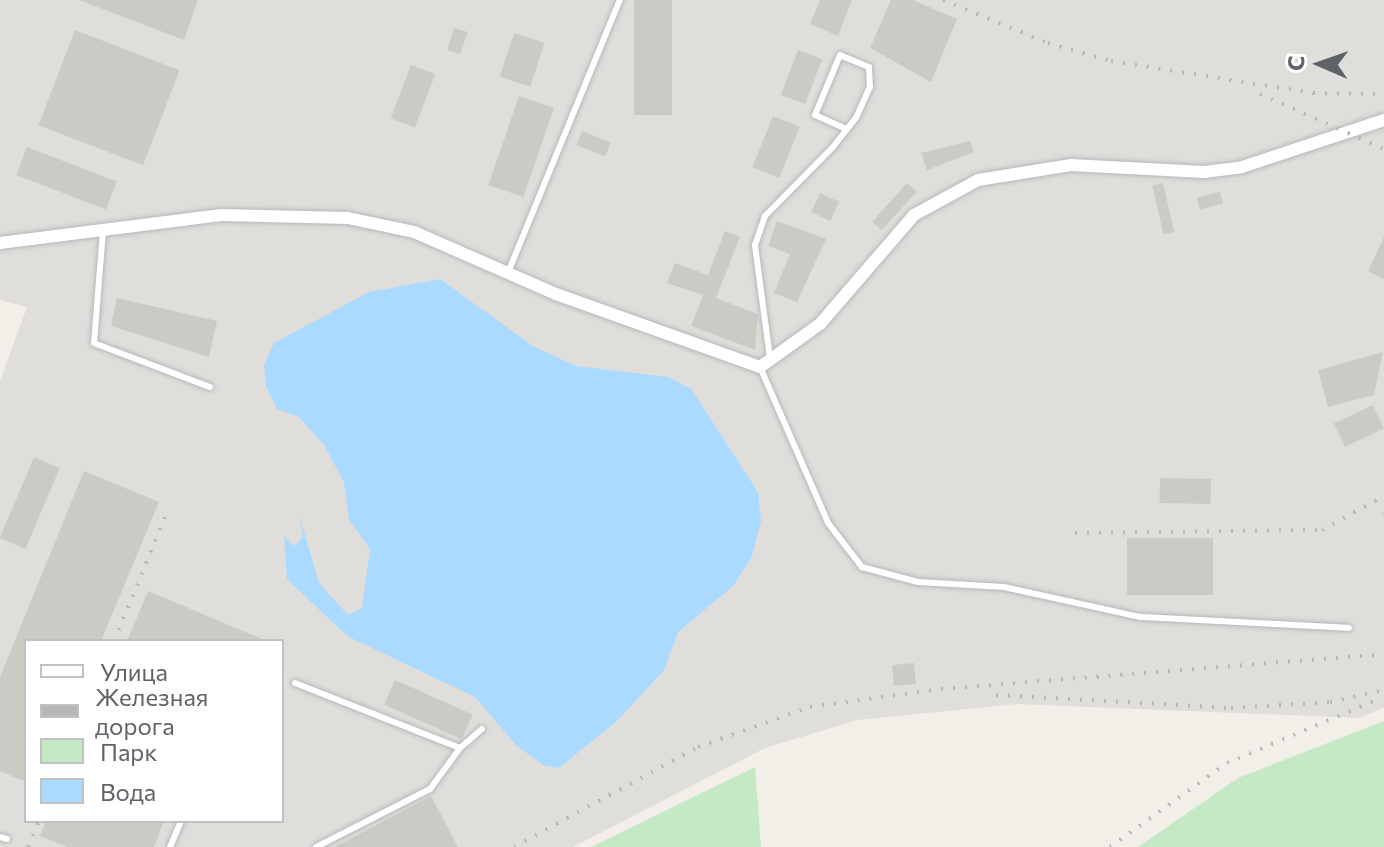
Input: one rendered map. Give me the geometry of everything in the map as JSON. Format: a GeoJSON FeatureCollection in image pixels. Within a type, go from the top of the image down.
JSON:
{"type":"FeatureCollection","features":[{"type":"Feature","properties":{"kind":"street"},"geometry":{"type":"LineString","coordinates":[[0,243],[221,215],[348,218],[414,232],[599,311],[765,365],[820,324],[914,215],[978,180],[1071,165],[1204,172],[1242,167],[1384,120]]}},
{"type":"Feature","properties":{"kind":"lane"},"geometry":{"type":"LineString","coordinates":[[509,270],[620,0]]}},
{"type":"Feature","properties":{"kind":"lane"},"geometry":{"type":"LineString","coordinates":[[847,129],[815,115],[840,55],[869,67],[870,87],[847,129],[765,216],[756,268],[769,323],[765,365],[828,523],[862,567],[918,582],[1004,587],[1141,617],[1349,628]]}},
{"type":"Feature","properties":{"kind":"lane"},"geometry":{"type":"LineString","coordinates":[[103,231],[94,343],[210,387]]}},
{"type":"Feature","properties":{"kind":"lane"},"geometry":{"type":"LineString","coordinates":[[295,683],[460,748]]}},
{"type":"Feature","properties":{"kind":"lane"},"geometry":{"type":"LineString","coordinates":[[316,847],[430,789],[460,748],[482,729]]}},
{"type":"Feature","properties":{"kind":"lane"},"geometry":{"type":"LineString","coordinates":[[170,847],[180,823]]}},
{"type":"Feature","properties":{"kind":"shaded area"},"geometry":{"type":"Polygon","coordinates":[[[0,0],[1384,0],[1384,707],[1360,718],[1018,704],[857,720],[765,748],[573,847],[0,847],[0,381],[27,307],[0,300],[0,0]]]}},
{"type":"Feature","properties":{"kind":"green space"},"geometry":{"type":"Polygon","coordinates":[[[1384,721],[1384,847],[1138,847],[1238,778],[1384,721]]]}},
{"type":"Feature","properties":{"kind":"green space"},"geometry":{"type":"Polygon","coordinates":[[[755,767],[761,847],[591,847],[755,767]]]}},
{"type":"Feature","properties":{"kind":"water"},"geometry":{"type":"Polygon","coordinates":[[[440,279],[533,346],[576,366],[669,377],[691,389],[758,492],[761,521],[752,556],[733,586],[678,632],[664,670],[618,720],[559,768],[543,765],[517,746],[475,697],[347,636],[287,579],[284,536],[294,546],[303,537],[299,514],[319,583],[348,615],[362,608],[370,549],[349,520],[344,482],[324,445],[299,417],[277,409],[266,387],[264,365],[274,343],[369,292],[440,279]]]}},
{"type":"Feature","properties":{"kind":"building"},"geometry":{"type":"Polygon","coordinates":[[[79,0],[198,0],[184,40],[79,0]]]}},
{"type":"Feature","properties":{"kind":"building"},"geometry":{"type":"Polygon","coordinates":[[[634,0],[672,0],[672,115],[634,115],[634,0]]]}},
{"type":"Feature","properties":{"kind":"building"},"geometry":{"type":"Polygon","coordinates":[[[820,0],[852,0],[838,36],[810,24],[820,0]]]}},
{"type":"Feature","properties":{"kind":"building"},"geometry":{"type":"Polygon","coordinates":[[[891,0],[913,0],[957,19],[931,82],[870,48],[891,0]]]}},
{"type":"Feature","properties":{"kind":"building"},"geometry":{"type":"Polygon","coordinates":[[[454,28],[467,32],[461,54],[447,50],[454,28]]]}},
{"type":"Feature","properties":{"kind":"building"},"geometry":{"type":"Polygon","coordinates":[[[75,30],[180,70],[143,165],[38,125],[75,30]]]}},
{"type":"Feature","properties":{"kind":"building"},"geometry":{"type":"Polygon","coordinates":[[[514,33],[544,43],[530,87],[500,77],[514,33]]]}},
{"type":"Feature","properties":{"kind":"building"},"geometry":{"type":"Polygon","coordinates":[[[798,50],[822,59],[805,104],[781,95],[798,50]]]}},
{"type":"Feature","properties":{"kind":"building"},"geometry":{"type":"Polygon","coordinates":[[[411,65],[435,74],[415,128],[391,118],[411,65]]]}},
{"type":"Feature","properties":{"kind":"building"},"geometry":{"type":"Polygon","coordinates":[[[519,96],[554,108],[523,197],[488,185],[519,96]]]}},
{"type":"Feature","properties":{"kind":"building"},"geometry":{"type":"Polygon","coordinates":[[[773,116],[800,127],[779,178],[752,167],[773,116]]]}},
{"type":"Feature","properties":{"kind":"building"},"geometry":{"type":"Polygon","coordinates":[[[582,131],[611,143],[605,157],[576,145],[582,131]]]}},
{"type":"Feature","properties":{"kind":"building"},"geometry":{"type":"Polygon","coordinates":[[[970,141],[974,152],[927,170],[921,153],[970,141]]]}},
{"type":"Feature","properties":{"kind":"building"},"geometry":{"type":"Polygon","coordinates":[[[27,147],[117,181],[106,209],[16,175],[27,147]]]}},
{"type":"Feature","properties":{"kind":"building"},"geometry":{"type":"Polygon","coordinates":[[[907,183],[917,192],[882,230],[872,222],[907,183]]]}},
{"type":"Feature","properties":{"kind":"building"},"geometry":{"type":"Polygon","coordinates":[[[1163,183],[1174,232],[1164,234],[1152,185],[1163,183]]]}},
{"type":"Feature","properties":{"kind":"building"},"geometry":{"type":"Polygon","coordinates":[[[1220,192],[1223,204],[1200,209],[1197,198],[1220,192]]]}},
{"type":"Feature","properties":{"kind":"building"},"geometry":{"type":"Polygon","coordinates":[[[820,193],[839,202],[830,221],[811,212],[820,193]]]}},
{"type":"Feature","properties":{"kind":"building"},"geometry":{"type":"Polygon","coordinates":[[[777,221],[826,239],[797,302],[774,293],[790,254],[768,246],[777,221]]]}},
{"type":"Feature","properties":{"kind":"building"},"geometry":{"type":"Polygon","coordinates":[[[725,231],[740,237],[716,298],[758,314],[755,350],[691,326],[703,295],[667,283],[675,263],[708,275],[725,231]]]}},
{"type":"Feature","properties":{"kind":"building"},"geometry":{"type":"Polygon","coordinates":[[[1384,237],[1384,279],[1368,271],[1384,237]]]}},
{"type":"Feature","properties":{"kind":"building"},"geometry":{"type":"Polygon","coordinates":[[[117,298],[217,321],[209,357],[111,326],[117,298]]]}},
{"type":"Feature","properties":{"kind":"building"},"geometry":{"type":"Polygon","coordinates":[[[1383,352],[1374,395],[1328,407],[1318,370],[1383,352]]]}},
{"type":"Feature","properties":{"kind":"building"},"geometry":{"type":"Polygon","coordinates":[[[1373,405],[1384,429],[1345,447],[1334,423],[1373,405]]]}},
{"type":"Feature","properties":{"kind":"building"},"geometry":{"type":"Polygon","coordinates":[[[34,457],[60,468],[25,549],[0,537],[34,457]]]}},
{"type":"Feature","properties":{"kind":"building"},"geometry":{"type":"Polygon","coordinates":[[[84,471],[159,502],[102,639],[24,639],[24,781],[0,771],[0,677],[84,471]]]}},
{"type":"Feature","properties":{"kind":"building"},"geometry":{"type":"Polygon","coordinates":[[[1160,478],[1211,479],[1211,504],[1160,503],[1160,478]]]}},
{"type":"Feature","properties":{"kind":"building"},"geometry":{"type":"Polygon","coordinates":[[[1127,538],[1213,538],[1213,595],[1127,595],[1127,538]]]}},
{"type":"Feature","properties":{"kind":"building"},"geometry":{"type":"Polygon","coordinates":[[[148,591],[262,639],[128,639],[148,591]]]}},
{"type":"Feature","properties":{"kind":"building"},"geometry":{"type":"Polygon","coordinates":[[[914,663],[916,684],[894,686],[892,665],[914,663]]]}},
{"type":"Feature","properties":{"kind":"building"},"geometry":{"type":"Polygon","coordinates":[[[395,680],[473,715],[462,739],[384,705],[395,680]]]}},
{"type":"Feature","properties":{"kind":"building"},"geometry":{"type":"Polygon","coordinates":[[[431,796],[458,847],[335,847],[431,796]]]}},
{"type":"Feature","properties":{"kind":"building"},"geometry":{"type":"Polygon","coordinates":[[[45,823],[163,823],[154,847],[67,847],[40,836],[45,823]]]}},
{"type":"Feature","properties":{"kind":"railway"},"geometry":{"type":"LineString","coordinates":[[943,0],[1048,43],[1111,61],[1313,93],[1384,94]]}},
{"type":"Feature","properties":{"kind":"railway"},"geometry":{"type":"LineString","coordinates":[[1260,94],[1384,149]]}},
{"type":"Feature","properties":{"kind":"railway"},"geometry":{"type":"LineString","coordinates":[[1075,533],[1322,530],[1384,496]]}},
{"type":"Feature","properties":{"kind":"railway"},"geometry":{"type":"LineString","coordinates":[[115,639],[165,517]]}},
{"type":"Feature","properties":{"kind":"railway"},"geometry":{"type":"LineString","coordinates":[[514,847],[698,747],[810,707],[941,689],[1384,654]]}},
{"type":"Feature","properties":{"kind":"railway"},"geometry":{"type":"LineString","coordinates":[[996,695],[1231,708],[1330,702],[1384,690]]}},
{"type":"Feature","properties":{"kind":"railway"},"geometry":{"type":"LineString","coordinates":[[1110,847],[1227,763],[1374,701]]}},
{"type":"Feature","properties":{"kind":"railway"},"geometry":{"type":"LineString","coordinates":[[28,847],[38,823]]}}]}
